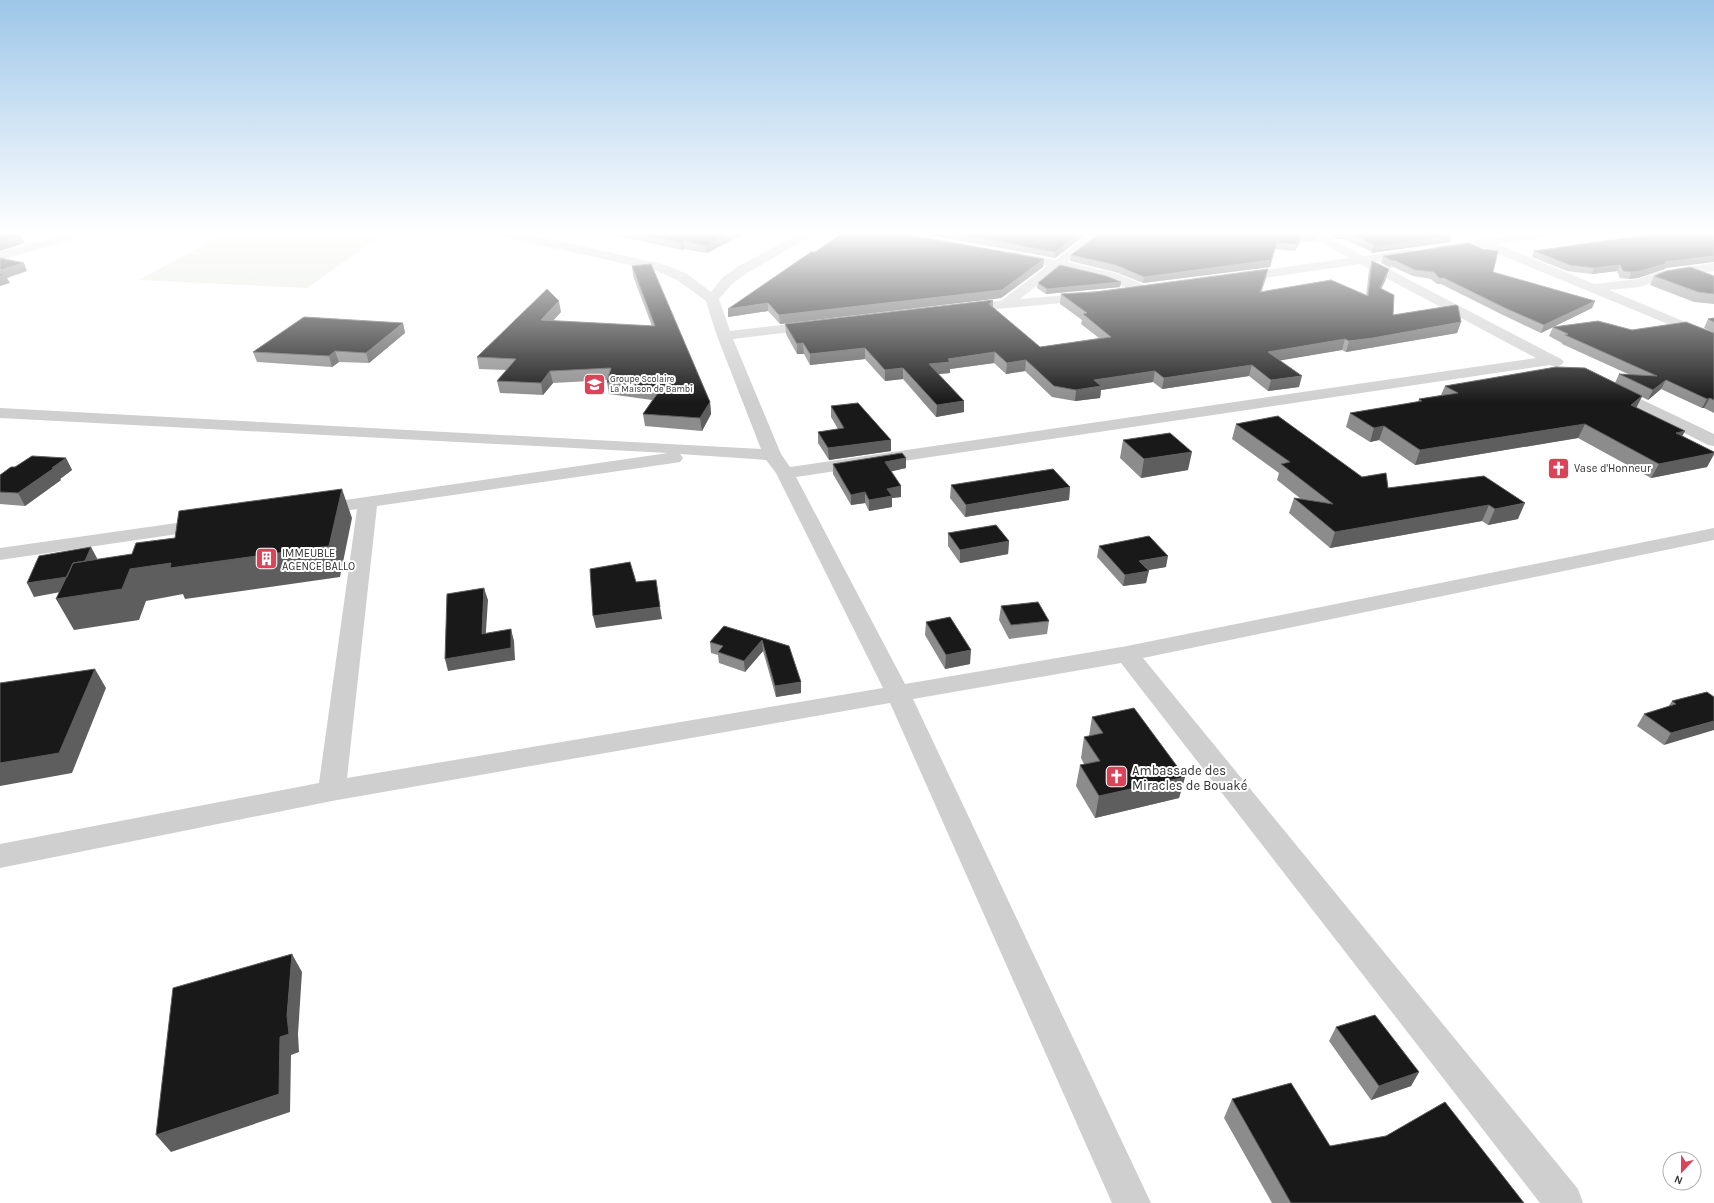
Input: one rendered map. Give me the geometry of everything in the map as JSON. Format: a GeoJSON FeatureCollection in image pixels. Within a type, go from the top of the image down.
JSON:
{"type":"FeatureCollection","features":[{"type":"Feature","properties":{"kind":"street"},"geometry":{"type":"LineString","coordinates":[[699,289],[712,299],[724,336],[779,464],[898,693],[1132,1203]]}},
{"type":"Feature","properties":{"kind":"street"},"geometry":{"type":"LineString","coordinates":[[712,299],[720,289]]}},
{"type":"Feature","properties":{"kind":"street"},"geometry":{"type":"LineString","coordinates":[[1006,303],[1024,289]]}},
{"type":"Feature","properties":{"kind":"street"},"geometry":{"type":"LineString","coordinates":[[1115,294],[1150,289]]}},
{"type":"Feature","properties":{"kind":"street"},"geometry":{"type":"LineString","coordinates":[[0,413],[723,451],[779,464],[1559,364],[1419,289]]}},
{"type":"Feature","properties":{"kind":"street"},"geometry":{"type":"LineString","coordinates":[[1595,289],[1714,339]]}},
{"type":"Feature","properties":{"kind":"street"},"geometry":{"type":"LineString","coordinates":[[951,310],[1006,303],[1100,296]]}},
{"type":"Feature","properties":{"kind":"street"},"geometry":{"type":"LineString","coordinates":[[724,336],[825,324]]}},
{"type":"Feature","properties":{"kind":"street"},"geometry":{"type":"LineString","coordinates":[[1601,385],[1714,441]]}},
{"type":"Feature","properties":{"kind":"street"},"geometry":{"type":"LineString","coordinates":[[298,512],[723,451]]}},
{"type":"Feature","properties":{"kind":"street"},"geometry":{"type":"LineString","coordinates":[[332,791],[368,502]]}},
{"type":"Feature","properties":{"kind":"street"},"geometry":{"type":"LineString","coordinates":[[0,554],[219,523]]}},
{"type":"Feature","properties":{"kind":"street"},"geometry":{"type":"LineString","coordinates":[[0,856],[332,791],[1127,654],[1714,534]]}},
{"type":"Feature","properties":{"kind":"street"},"geometry":{"type":"LineString","coordinates":[[1127,654],[1564,1203]]}},
{"type":"Feature","properties":{"kind":"building"},"geometry":{"type":"Polygon","coordinates":[[[547,289],[559,301],[541,320],[655,326],[641,289],[662,289],[710,402],[700,418],[643,414],[660,390],[607,382],[611,368],[550,371],[541,383],[497,381],[516,359],[477,357],[547,289]]]}},
{"type":"Feature","properties":{"kind":"building"},"geometry":{"type":"Polygon","coordinates":[[[757,289],[1003,289],[779,315],[768,303],[728,309],[757,289]]]}},
{"type":"Feature","properties":{"kind":"building"},"geometry":{"type":"Polygon","coordinates":[[[1117,289],[1261,289],[1260,292],[1277,289],[1352,289],[1368,296],[1369,289],[1382,289],[1394,295],[1393,315],[1456,305],[1458,306],[1461,322],[1373,338],[1349,341],[1345,339],[1268,352],[1302,376],[1271,380],[1252,365],[1164,378],[1155,371],[1094,380],[1101,386],[1076,390],[1054,386],[1026,360],[1007,363],[995,352],[948,359],[950,362],[929,364],[964,401],[937,405],[903,368],[885,370],[865,348],[810,354],[803,343],[797,344],[785,324],[993,300],[989,304],[1040,347],[1111,337],[1083,314],[1087,313],[1061,294],[1117,289]]]}},
{"type":"Feature","properties":{"kind":"building"},"geometry":{"type":"Polygon","coordinates":[[[1467,289],[1553,289],[1595,301],[1544,325],[1467,289]]]}},
{"type":"Feature","properties":{"kind":"building"},"geometry":{"type":"Polygon","coordinates":[[[1690,289],[1714,289],[1714,294],[1698,292],[1690,289]]]}},
{"type":"Feature","properties":{"kind":"building"},"geometry":{"type":"Polygon","coordinates":[[[304,317],[403,323],[366,353],[335,351],[329,356],[253,352],[304,317]]]}},
{"type":"Feature","properties":{"kind":"building"},"geometry":{"type":"Polygon","coordinates":[[[1714,318],[1714,322],[1708,319],[1714,318]]]}},
{"type":"Feature","properties":{"kind":"building"},"geometry":{"type":"Polygon","coordinates":[[[1598,321],[1632,330],[1686,322],[1714,333],[1714,400],[1710,398],[1707,399],[1666,380],[1653,390],[1619,374],[1657,376],[1565,335],[1568,334],[1553,327],[1598,321]]]}},
{"type":"Feature","properties":{"kind":"building"},"geometry":{"type":"Polygon","coordinates":[[[1556,367],[1585,368],[1642,396],[1631,405],[1685,431],[1676,433],[1714,453],[1659,464],[1585,424],[1420,450],[1384,426],[1374,428],[1350,413],[1422,401],[1419,399],[1458,393],[1445,386],[1556,367]]]}},
{"type":"Feature","properties":{"kind":"building"},"geometry":{"type":"Polygon","coordinates":[[[858,403],[891,440],[828,448],[818,432],[844,428],[831,406],[858,403]]]}},
{"type":"Feature","properties":{"kind":"building"},"geometry":{"type":"Polygon","coordinates":[[[1278,416],[1362,477],[1386,473],[1388,488],[1484,476],[1525,503],[1495,509],[1489,505],[1335,532],[1294,498],[1333,504],[1281,464],[1290,462],[1236,424],[1278,416]]]}},
{"type":"Feature","properties":{"kind":"building"},"geometry":{"type":"Polygon","coordinates":[[[1170,433],[1192,452],[1144,459],[1123,440],[1170,433]]]}},
{"type":"Feature","properties":{"kind":"building"},"geometry":{"type":"Polygon","coordinates":[[[902,453],[906,458],[885,462],[901,486],[887,489],[892,496],[869,500],[865,492],[851,495],[833,464],[902,453]]]}},
{"type":"Feature","properties":{"kind":"building"},"geometry":{"type":"Polygon","coordinates":[[[32,456],[66,458],[18,493],[0,492],[0,475],[11,467],[15,467],[32,456]]]}},
{"type":"Feature","properties":{"kind":"building"},"geometry":{"type":"Polygon","coordinates":[[[1053,469],[1070,487],[966,505],[951,485],[1053,469]]]}},
{"type":"Feature","properties":{"kind":"building"},"geometry":{"type":"Polygon","coordinates":[[[342,489],[329,546],[170,568],[171,563],[130,569],[122,589],[56,599],[73,563],[132,554],[136,543],[175,538],[179,511],[342,489]]]}},
{"type":"Feature","properties":{"kind":"building"},"geometry":{"type":"Polygon","coordinates":[[[996,525],[1009,541],[960,550],[948,533],[996,525]]]}},
{"type":"Feature","properties":{"kind":"building"},"geometry":{"type":"Polygon","coordinates":[[[1149,536],[1168,556],[1139,561],[1149,571],[1125,575],[1099,546],[1149,536]]]}},
{"type":"Feature","properties":{"kind":"building"},"geometry":{"type":"Polygon","coordinates":[[[91,547],[85,561],[73,563],[67,577],[27,583],[39,556],[91,547]]]}},
{"type":"Feature","properties":{"kind":"building"},"geometry":{"type":"Polygon","coordinates":[[[630,562],[636,582],[656,580],[660,607],[593,616],[590,569],[630,562]]]}},
{"type":"Feature","properties":{"kind":"building"},"geometry":{"type":"Polygon","coordinates":[[[484,588],[482,634],[511,629],[511,648],[445,659],[447,594],[484,588]]]}},
{"type":"Feature","properties":{"kind":"building"},"geometry":{"type":"Polygon","coordinates":[[[1038,602],[1049,621],[1011,625],[1001,606],[1038,602]]]}},
{"type":"Feature","properties":{"kind":"building"},"geometry":{"type":"Polygon","coordinates":[[[950,617],[971,650],[946,655],[926,622],[950,617]]]}},
{"type":"Feature","properties":{"kind":"building"},"geometry":{"type":"Polygon","coordinates":[[[724,626],[789,646],[801,682],[775,686],[762,640],[744,661],[718,652],[723,646],[710,642],[724,626]]]}},
{"type":"Feature","properties":{"kind":"building"},"geometry":{"type":"Polygon","coordinates":[[[95,669],[59,753],[0,763],[0,683],[95,669]]]}},
{"type":"Feature","properties":{"kind":"building"},"geometry":{"type":"Polygon","coordinates":[[[1707,692],[1714,697],[1714,721],[1671,733],[1644,714],[1676,704],[1672,701],[1707,692]]]}},
{"type":"Feature","properties":{"kind":"building"},"geometry":{"type":"Polygon","coordinates":[[[1134,708],[1185,777],[1099,796],[1080,765],[1100,761],[1084,737],[1103,733],[1092,717],[1134,708]]]}},
{"type":"Feature","properties":{"kind":"building"},"geometry":{"type":"Polygon","coordinates":[[[292,954],[287,1016],[289,1034],[280,1037],[279,1094],[156,1135],[173,988],[292,954]]]}},
{"type":"Feature","properties":{"kind":"building"},"geometry":{"type":"Polygon","coordinates":[[[1375,1015],[1419,1072],[1379,1086],[1336,1027],[1375,1015]]]}},
{"type":"Feature","properties":{"kind":"building"},"geometry":{"type":"Polygon","coordinates":[[[1291,1083],[1330,1146],[1386,1136],[1445,1102],[1524,1203],[1291,1203],[1232,1099],[1291,1083]]]}},
{"type":"Feature","properties":{"kind":"place","name":"Groupe Scolaire La Maison de Bambi"},"geometry":{"type":"Point","coordinates":[595,384]}},
{"type":"Feature","properties":{"kind":"place","name":"Vase d'Honneur"},"geometry":{"type":"Point","coordinates":[1559,468]}},
{"type":"Feature","properties":{"kind":"place","name":"IMMEUBLE AGENCE BALLO"},"geometry":{"type":"Point","coordinates":[267,559]}},
{"type":"Feature","properties":{"kind":"place","name":"Ambassade des Miracles de Bouaké"},"geometry":{"type":"Point","coordinates":[1117,777]}}]}
